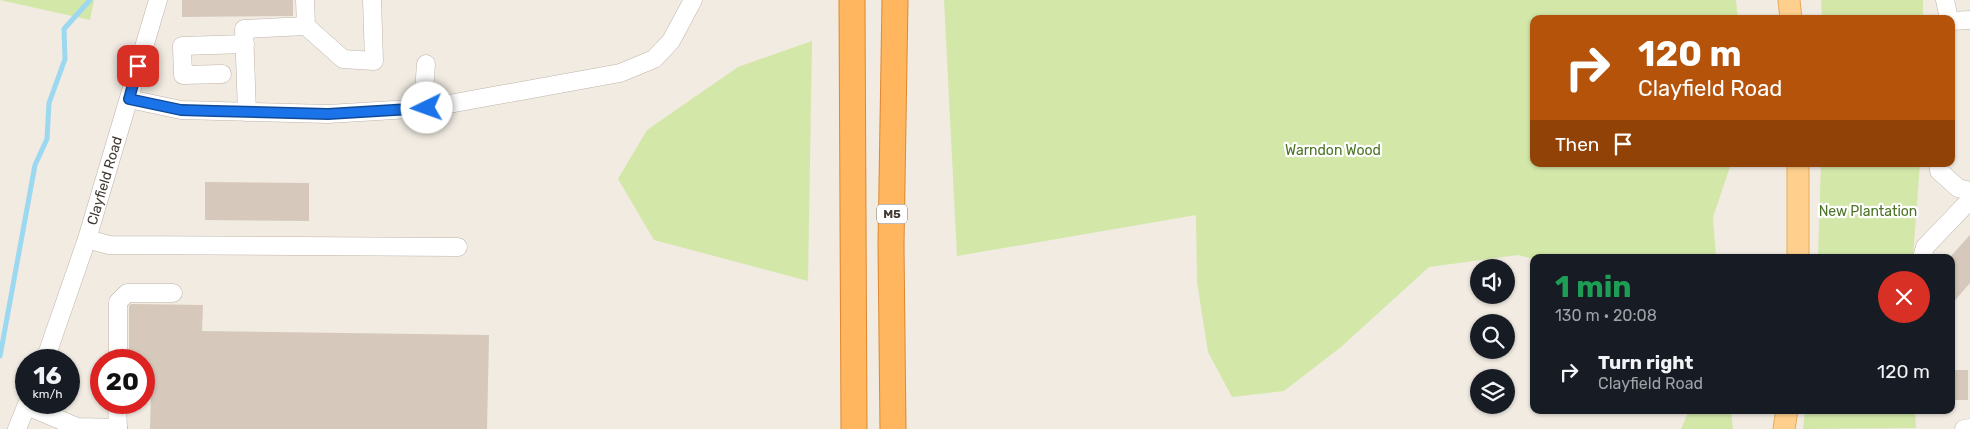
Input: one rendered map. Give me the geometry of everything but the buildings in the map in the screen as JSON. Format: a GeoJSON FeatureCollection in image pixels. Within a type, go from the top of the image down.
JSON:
{"type":"FeatureCollection","features":[{"type":"Feature","properties":{"kind":"highway"},"geometry":{"type":"LineString","coordinates":[[852,0],[854,429]]}},
{"type":"Feature","properties":{"kind":"highway","name":"M5"},"geometry":{"type":"LineString","coordinates":[[893,429],[891,245],[895,0]]}},
{"type":"Feature","properties":{"kind":"main road"},"geometry":{"type":"LineString","coordinates":[[1789,0],[1791,15]]}},
{"type":"Feature","properties":{"kind":"main road"},"geometry":{"type":"LineString","coordinates":[[1798,167],[1798,254]]}},
{"type":"Feature","properties":{"kind":"main road"},"geometry":{"type":"LineString","coordinates":[[1784,429],[1786,414]]}},
{"type":"Feature","properties":{"kind":"street","name":"Clayfield Road"},"geometry":{"type":"LineString","coordinates":[[49,349],[87,239],[158,0]]}},
{"type":"Feature","properties":{"kind":"street"},"geometry":{"type":"LineString","coordinates":[[305,0],[306,26],[343,60],[374,61],[372,0]]}},
{"type":"Feature","properties":{"kind":"street"},"geometry":{"type":"LineString","coordinates":[[129,99],[181,110],[247,112],[328,114],[427,108],[620,73],[654,59],[671,41],[692,0]]}},
{"type":"Feature","properties":{"kind":"street"},"geometry":{"type":"LineString","coordinates":[[1945,0],[1949,15]]}},
{"type":"Feature","properties":{"kind":"street"},"geometry":{"type":"LineString","coordinates":[[1955,20],[1970,20]]}},
{"type":"Feature","properties":{"kind":"street"},"geometry":{"type":"LineString","coordinates":[[247,112],[244,29],[306,26]]}},
{"type":"Feature","properties":{"kind":"street"},"geometry":{"type":"LineString","coordinates":[[222,74],[183,75],[182,46],[244,44]]}},
{"type":"Feature","properties":{"kind":"street"},"geometry":{"type":"LineString","coordinates":[[426,64],[424,91],[427,108]]}},
{"type":"Feature","properties":{"kind":"street"},"geometry":{"type":"LineString","coordinates":[[1923,254],[1925,248],[1966,193],[1939,171],[1939,167]]}},
{"type":"Feature","properties":{"kind":"street"},"geometry":{"type":"LineString","coordinates":[[87,239],[109,245],[458,246]]}},
{"type":"Feature","properties":{"kind":"street"},"geometry":{"type":"LineString","coordinates":[[118,349],[118,302],[127,293],[173,293]]}},
{"type":"Feature","properties":{"kind":"street"},"geometry":{"type":"LineString","coordinates":[[17,429],[24,414]]}},
{"type":"Feature","properties":{"kind":"street"},"geometry":{"type":"LineString","coordinates":[[49,414],[77,427],[118,428],[117,414]]}},
{"type":"Feature","properties":{"kind":"street"},"geometry":{"type":"LineString","coordinates":[[1964,429],[1970,428]]}},
{"type":"Feature","properties":{"kind":"green space"},"geometry":{"type":"Polygon","coordinates":[[[0,0],[94,0],[90,20],[0,0]]]}},
{"type":"Feature","properties":{"kind":"green space","name":"Warndon Wood"},"geometry":{"type":"Polygon","coordinates":[[[944,0],[1736,0],[1738,15],[1530,15],[1530,167],[1730,167],[1713,217],[1716,254],[1530,254],[1530,258],[1518,255],[1488,259],[1470,259],[1470,261],[1429,267],[1341,347],[1284,391],[1232,397],[1208,352],[1197,282],[1196,215],[957,256],[944,0]]]}},
{"type":"Feature","properties":{"kind":"green space"},"geometry":{"type":"Polygon","coordinates":[[[1821,0],[1923,0],[1923,15],[1822,15],[1821,0]]]}},
{"type":"Feature","properties":{"kind":"green space"},"geometry":{"type":"Polygon","coordinates":[[[812,41],[808,281],[654,240],[618,179],[647,130],[738,67],[812,41]]]}},
{"type":"Feature","properties":{"kind":"green space","name":"New Plantation"},"geometry":{"type":"Polygon","coordinates":[[[1821,167],[1920,167],[1913,254],[1818,254],[1821,167]]]}},
{"type":"Feature","properties":{"kind":"green space"},"geometry":{"type":"Polygon","coordinates":[[[1687,414],[1731,414],[1733,429],[1681,429],[1687,414]]]}},
{"type":"Feature","properties":{"kind":"green space"},"geometry":{"type":"Polygon","coordinates":[[[1805,414],[1915,414],[1916,428],[1803,429],[1805,414]]]}},
{"type":"Feature","properties":{"kind":"waterway"},"geometry":{"type":"LineString","coordinates":[[0,356],[35,165],[47,139],[49,103],[65,59],[64,29],[90,0]]}},
{"type":"Feature","properties":{"kind":"route"},"geometry":{"type":"LineString","coordinates":[[138,66],[129,99],[181,110],[328,114],[427,108]]}}]}
